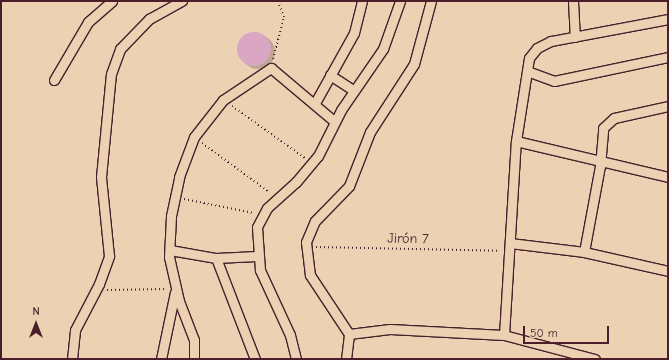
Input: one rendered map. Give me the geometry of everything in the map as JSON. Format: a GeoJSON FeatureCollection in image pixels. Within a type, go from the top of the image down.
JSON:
{"type":"FeatureCollection","features":[{"type":"Feature","properties":{"kind":"street"},"geometry":{"type":"LineString","coordinates":[[54,80],[88,22],[112,1]]}},
{"type":"Feature","properties":{"kind":"street"},"geometry":{"type":"LineString","coordinates":[[72,359],[75,330],[96,290],[109,256],[101,177],[110,74],[120,49],[150,19],[182,1]]}},
{"type":"Feature","properties":{"kind":"street"},"geometry":{"type":"LineString","coordinates":[[315,103],[354,32],[362,1]]}},
{"type":"Feature","properties":{"kind":"street"},"geometry":{"type":"LineString","coordinates":[[296,359],[290,335],[260,270],[258,256],[258,227],[264,214],[312,163],[334,121],[353,90],[383,49],[400,1]]}},
{"type":"Feature","properties":{"kind":"street"},"geometry":{"type":"LineString","coordinates":[[346,359],[349,334],[310,275],[306,246],[315,221],[349,186],[370,132],[414,64],[431,1]]}},
{"type":"Feature","properties":{"kind":"street"},"geometry":{"type":"LineString","coordinates":[[573,1],[575,37]]}},
{"type":"Feature","properties":{"kind":"street"},"geometry":{"type":"LineString","coordinates":[[504,335],[516,141],[527,71],[537,48],[551,41],[668,19]]}},
{"type":"Feature","properties":{"kind":"street"},"geometry":{"type":"LineString","coordinates":[[527,71],[554,81],[668,57]]}},
{"type":"Feature","properties":{"kind":"street"},"geometry":{"type":"LineString","coordinates":[[194,359],[194,340],[176,289],[170,250],[175,196],[194,137],[223,100],[271,68],[315,103],[334,121]]}},
{"type":"Feature","properties":{"kind":"street"},"geometry":{"type":"LineString","coordinates":[[330,75],[353,90]]}},
{"type":"Feature","properties":{"kind":"street"},"geometry":{"type":"LineString","coordinates":[[584,252],[600,160],[603,128],[614,118],[668,106]]}},
{"type":"Feature","properties":{"kind":"street"},"geometry":{"type":"LineString","coordinates":[[516,141],[668,177]]}},
{"type":"Feature","properties":{"kind":"street"},"geometry":{"type":"LineString","coordinates":[[509,247],[584,252],[668,271]]}},
{"type":"Feature","properties":{"kind":"street"},"geometry":{"type":"LineString","coordinates":[[170,250],[216,258],[258,256]]}},
{"type":"Feature","properties":{"kind":"street"},"geometry":{"type":"LineString","coordinates":[[216,258],[255,359]]}},
{"type":"Feature","properties":{"kind":"street"},"geometry":{"type":"LineString","coordinates":[[161,359],[176,289]]}},
{"type":"Feature","properties":{"kind":"street"},"geometry":{"type":"LineString","coordinates":[[349,334],[390,329],[504,335],[595,359]]}},
{"type":"Feature","properties":{"kind":"path"},"geometry":{"type":"LineString","coordinates":[[271,68],[284,17],[278,1]]}},
{"type":"Feature","properties":{"kind":"path"},"geometry":{"type":"LineString","coordinates":[[223,100],[312,163]]}},
{"type":"Feature","properties":{"kind":"path"},"geometry":{"type":"LineString","coordinates":[[194,137],[278,198]]}},
{"type":"Feature","properties":{"kind":"path"},"geometry":{"type":"LineString","coordinates":[[175,196],[208,206],[264,214]]}},
{"type":"Feature","properties":{"kind":"path","name":"Jirón 7"},"geometry":{"type":"LineString","coordinates":[[306,246],[509,247]]}},
{"type":"Feature","properties":{"kind":"path"},"geometry":{"type":"LineString","coordinates":[[96,290],[176,289]]}},
{"type":"Feature","properties":{"kind":"building"},"geometry":{"type":"Polygon","coordinates":[[[254,32],[266,37],[271,49],[266,61],[254,66],[242,61],[237,49],[242,37],[254,32]]]}}]}
